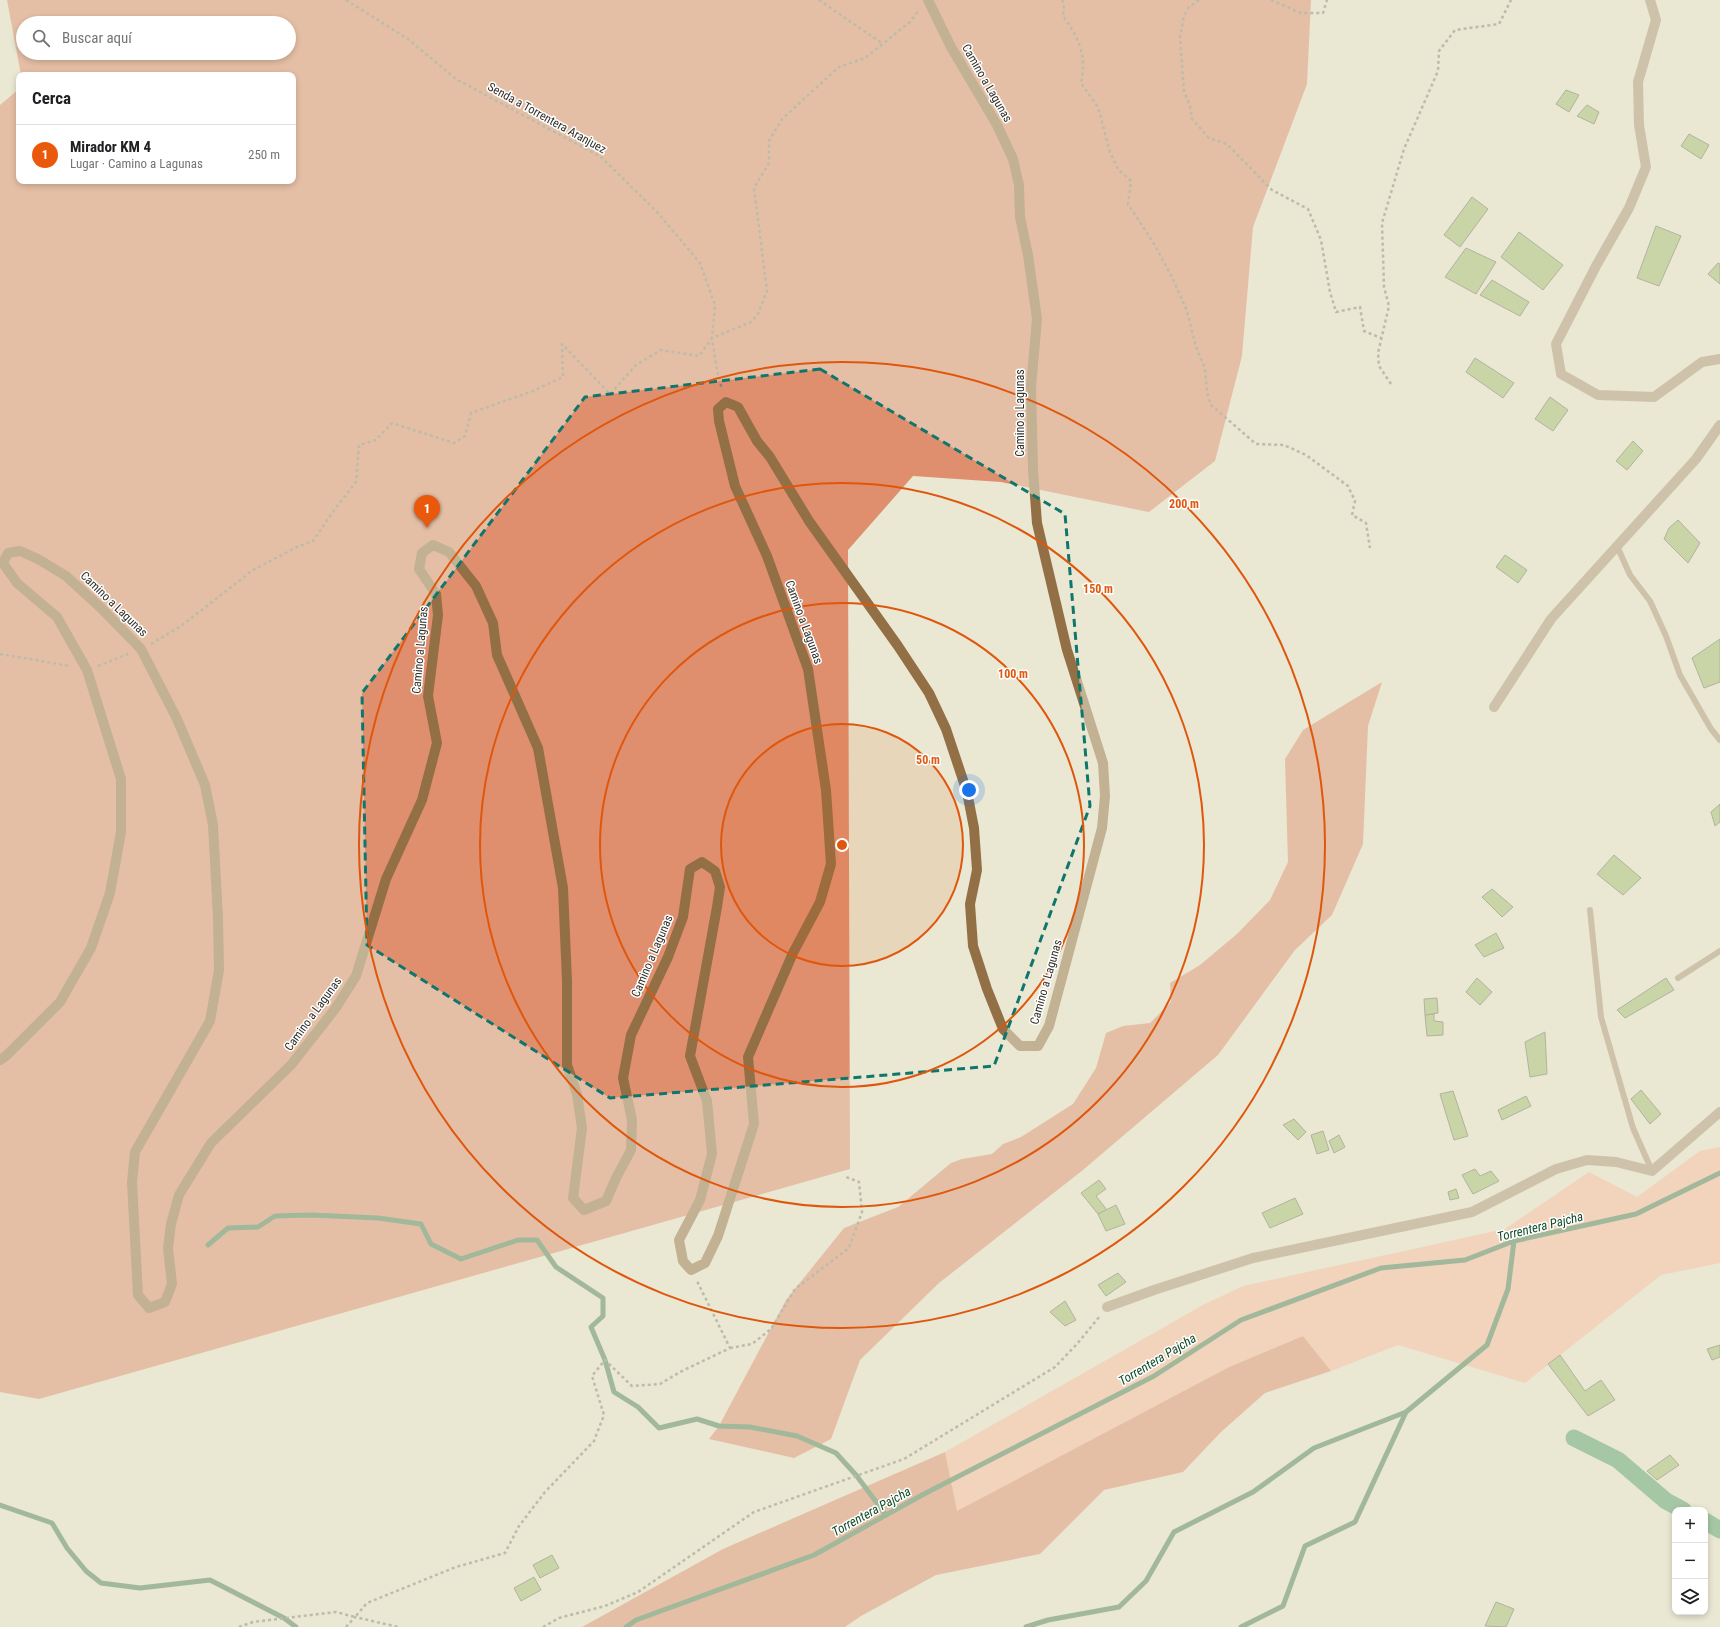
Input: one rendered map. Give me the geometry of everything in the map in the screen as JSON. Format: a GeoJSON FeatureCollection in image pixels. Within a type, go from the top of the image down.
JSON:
{"type":"FeatureCollection","features":[{"type":"Feature","properties":{"kind":"street"},"geometry":{"type":"LineString","coordinates":[[1650,0],[1656,20],[1638,82],[1639,125],[1646,166],[1630,208],[1596,266],[1556,344],[1561,374],[1598,395],[1654,397],[1702,362],[1720,359]]}},
{"type":"Feature","properties":{"kind":"street","name":"Camino a Lagunas"},"geometry":{"type":"LineString","coordinates":[[0,1060],[6,1056],[60,1002],[91,948],[110,893],[121,832],[121,779],[87,670],[57,617],[17,583],[3,563],[8,553],[20,551],[38,559],[66,576],[101,608],[141,649],[177,719],[205,785],[213,825],[219,970],[210,1021],[135,1152],[132,1182],[138,1295],[149,1308],[165,1302],[172,1284],[168,1248],[171,1224],[179,1195],[211,1143],[291,1066],[335,1009],[356,976],[386,879],[422,800],[437,743],[428,696],[438,614],[436,594],[419,569],[422,552],[433,545],[449,552],[476,586],[493,623],[497,655],[538,748],[564,888],[567,981],[567,1065],[576,1094],[582,1128],[573,1198],[584,1210],[606,1201],[631,1150],[632,1120],[623,1078],[631,1035],[668,957],[683,917],[690,869],[702,862],[715,871],[720,887],[690,1056],[707,1101],[712,1154],[700,1200],[679,1240],[683,1261],[692,1270],[705,1263],[718,1236],[754,1124],[748,1057],[793,953],[820,902],[831,864],[826,790],[808,669],[767,556],[735,486],[718,421],[718,409],[726,402],[738,407],[757,441],[770,457],[809,521],[898,646],[929,694],[946,729],[967,792],[974,828],[976,870],[970,904],[973,946],[987,989],[1003,1029],[1020,1046],[1038,1046],[1049,1026],[1102,828],[1106,796],[1103,763],[1067,650],[1037,523],[1033,470],[1031,387],[1037,319],[1028,255],[1020,216],[1019,185],[1013,159],[996,124],[925,3]]}},
{"type":"Feature","properties":{"kind":"street"},"geometry":{"type":"LineString","coordinates":[[1494,707],[1551,619],[1696,459],[1720,425]]}},
{"type":"Feature","properties":{"kind":"street"},"geometry":{"type":"LineString","coordinates":[[1107,1307],[1253,1258],[1472,1212],[1556,1169],[1587,1160],[1616,1162],[1652,1171],[1720,1112]]}},
{"type":"Feature","properties":{"kind":"lane"},"geometry":{"type":"LineString","coordinates":[[1617,546],[1630,575],[1650,601],[1666,636],[1680,675],[1711,729],[1720,740]]}},
{"type":"Feature","properties":{"kind":"lane"},"geometry":{"type":"LineString","coordinates":[[1590,910],[1601,1017],[1633,1128],[1652,1171]]}},
{"type":"Feature","properties":{"kind":"lane"},"geometry":{"type":"LineString","coordinates":[[1678,978],[1720,951]]}},
{"type":"Feature","properties":{"kind":"path","name":"Senda a Torrentera Aranjuez"},"geometry":{"type":"LineString","coordinates":[[346,0],[408,39],[456,79],[601,156],[657,212],[700,263],[715,305],[712,338],[717,370],[726,402]]}},
{"type":"Feature","properties":{"kind":"path"},"geometry":{"type":"LineString","coordinates":[[819,0],[883,44]]}},
{"type":"Feature","properties":{"kind":"path"},"geometry":{"type":"LineString","coordinates":[[1062,0],[1064,4],[1063,16],[1082,46],[1084,70],[1081,83],[1098,107],[1110,152],[1118,169],[1131,181],[1128,204],[1154,244],[1172,277],[1187,311],[1196,347],[1205,368],[1207,392],[1211,405],[1256,444],[1284,445],[1306,455],[1348,486],[1355,501],[1352,515],[1366,523],[1370,548]]}},
{"type":"Feature","properties":{"kind":"path"},"geometry":{"type":"LineString","coordinates":[[1198,0],[1189,6],[1184,16],[1180,37],[1184,91],[1190,106],[1192,119],[1209,138],[1227,144],[1272,190],[1308,209],[1321,240],[1330,292],[1336,312],[1360,307],[1364,331],[1381,338]]}},
{"type":"Feature","properties":{"kind":"path"},"geometry":{"type":"LineString","coordinates":[[1270,0],[1301,12],[1323,12],[1327,0]]}},
{"type":"Feature","properties":{"kind":"path"},"geometry":{"type":"LineString","coordinates":[[1391,384],[1379,366],[1378,353],[1389,306],[1384,287],[1382,223],[1404,149],[1438,71],[1439,51],[1455,30],[1499,24],[1511,0]]}},
{"type":"Feature","properties":{"kind":"path"},"geometry":{"type":"LineString","coordinates":[[0,654],[87,670],[141,649],[181,626],[254,570],[297,547],[313,541],[356,482],[359,445],[376,440],[392,423],[454,442],[465,436],[471,413],[534,391],[563,377],[562,344],[610,394],[636,365],[661,350],[700,356],[712,338],[751,322],[758,314],[767,291],[754,188],[768,163],[769,141],[782,119],[839,67],[865,58],[910,22],[925,3]]}},
{"type":"Feature","properties":{"kind":"path"},"geometry":{"type":"LineString","coordinates":[[346,1627],[367,1603],[456,1567],[505,1553],[519,1526],[545,1492],[594,1441],[604,1415],[592,1376],[605,1360],[632,1386],[660,1384],[680,1372],[730,1348],[752,1344],[770,1329],[794,1289],[849,1248],[862,1212],[859,1182],[846,1177]]}},
{"type":"Feature","properties":{"kind":"path"},"geometry":{"type":"LineString","coordinates":[[692,1270],[730,1348]]}},
{"type":"Feature","properties":{"kind":"path"},"geometry":{"type":"LineString","coordinates":[[543,1627],[559,1618],[605,1606],[638,1592],[754,1512],[904,1459],[1055,1367],[1077,1344],[1107,1307]]}},
{"type":"Feature","properties":{"kind":"path"},"geometry":{"type":"LineString","coordinates":[[239,1627],[253,1622],[336,1612],[398,1627]]}},
{"type":"Feature","properties":{"kind":"highlighted area"},"geometry":{"type":"Polygon","coordinates":[[[820,369],[1065,514],[1090,806],[994,1066],[610,1098],[367,945],[362,693],[585,397],[820,369]]]}},
{"type":"Feature","properties":{"kind":"shaded area"},"geometry":{"type":"Polygon","coordinates":[[[7,0],[1311,0],[1307,84],[1253,227],[1242,356],[1215,461],[1149,512],[1001,482],[913,476],[848,550],[850,1169],[39,1399],[0,1392],[0,105],[16,92],[16,184],[296,184],[296,72],[20,72],[18,60],[296,60],[296,16],[16,16],[16,48],[7,0]]]}},
{"type":"Feature","properties":{"kind":"shaded area"},"geometry":{"type":"Polygon","coordinates":[[[1382,682],[1368,726],[1363,844],[1332,915],[1295,950],[1218,1055],[1083,1170],[939,1283],[860,1360],[831,1439],[794,1458],[709,1439],[719,1426],[786,1300],[844,1228],[898,1207],[951,1163],[962,1159],[992,1154],[1003,1144],[1021,1137],[1073,1104],[1096,1068],[1106,1033],[1123,1026],[1150,1023],[1171,1002],[1170,983],[1200,965],[1237,934],[1270,900],[1288,862],[1285,759],[1303,730],[1382,682]]]}},
{"type":"Feature","properties":{"kind":"shaded area"},"geometry":{"type":"Polygon","coordinates":[[[1720,1147],[1720,1263],[1661,1275],[1525,1383],[1398,1345],[1331,1371],[1303,1336],[1229,1367],[956,1512],[945,1452],[1203,1305],[1243,1286],[1505,1229],[1589,1172],[1637,1197],[1700,1151],[1720,1147]]]}},
{"type":"Feature","properties":{"kind":"shaded area"},"geometry":{"type":"Polygon","coordinates":[[[1303,1336],[1331,1371],[1265,1393],[1221,1432],[1183,1472],[1104,1490],[1040,1554],[936,1575],[861,1616],[845,1627],[582,1627],[723,1549],[945,1452],[957,1511],[1229,1367],[1303,1336]]]}},
{"type":"Feature","properties":{"kind":"building"},"geometry":{"type":"Polygon","coordinates":[[[1566,90],[1579,95],[1569,112],[1556,104],[1566,90]]]}},
{"type":"Feature","properties":{"kind":"building"},"geometry":{"type":"Polygon","coordinates":[[[1587,105],[1599,112],[1594,124],[1577,116],[1587,105]]]}},
{"type":"Feature","properties":{"kind":"building"},"geometry":{"type":"Polygon","coordinates":[[[1689,134],[1709,145],[1701,159],[1681,146],[1689,134]]]}},
{"type":"Feature","properties":{"kind":"building"},"geometry":{"type":"Polygon","coordinates":[[[1472,197],[1488,209],[1460,247],[1444,235],[1472,197]]]}},
{"type":"Feature","properties":{"kind":"building"},"geometry":{"type":"Polygon","coordinates":[[[1656,226],[1681,236],[1659,286],[1637,278],[1656,226]]]}},
{"type":"Feature","properties":{"kind":"building"},"geometry":{"type":"Polygon","coordinates":[[[1519,232],[1563,265],[1543,290],[1501,257],[1519,232]]]}},
{"type":"Feature","properties":{"kind":"building"},"geometry":{"type":"Polygon","coordinates":[[[1466,248],[1496,262],[1476,294],[1445,277],[1466,248]]]}},
{"type":"Feature","properties":{"kind":"building"},"geometry":{"type":"Polygon","coordinates":[[[1718,263],[1720,264],[1720,284],[1708,274],[1718,263]]]}},
{"type":"Feature","properties":{"kind":"building"},"geometry":{"type":"Polygon","coordinates":[[[1492,280],[1529,302],[1520,316],[1480,295],[1492,280]]]}},
{"type":"Feature","properties":{"kind":"building"},"geometry":{"type":"Polygon","coordinates":[[[1475,358],[1514,383],[1503,398],[1466,372],[1475,358]]]}},
{"type":"Feature","properties":{"kind":"building"},"geometry":{"type":"Polygon","coordinates":[[[1550,397],[1568,410],[1553,431],[1535,419],[1550,397]]]}},
{"type":"Feature","properties":{"kind":"building"},"geometry":{"type":"Polygon","coordinates":[[[1633,441],[1643,451],[1627,470],[1616,461],[1633,441]]]}},
{"type":"Feature","properties":{"kind":"building"},"geometry":{"type":"Polygon","coordinates":[[[1678,520],[1700,543],[1688,563],[1664,539],[1669,528],[1678,520]]]}},
{"type":"Feature","properties":{"kind":"building"},"geometry":{"type":"Polygon","coordinates":[[[1505,555],[1527,570],[1518,583],[1496,567],[1505,555]]]}},
{"type":"Feature","properties":{"kind":"building"},"geometry":{"type":"Polygon","coordinates":[[[1720,639],[1720,682],[1704,688],[1692,658],[1720,639]]]}},
{"type":"Feature","properties":{"kind":"building"},"geometry":{"type":"Polygon","coordinates":[[[1720,804],[1720,822],[1715,826],[1711,812],[1720,804]]]}},
{"type":"Feature","properties":{"kind":"building"},"geometry":{"type":"Polygon","coordinates":[[[1614,855],[1641,878],[1623,895],[1597,874],[1614,855]]]}},
{"type":"Feature","properties":{"kind":"building"},"geometry":{"type":"Polygon","coordinates":[[[1492,889],[1513,907],[1502,917],[1482,897],[1492,889]]]}},
{"type":"Feature","properties":{"kind":"building"},"geometry":{"type":"Polygon","coordinates":[[[1496,933],[1504,948],[1484,957],[1475,945],[1496,933]]]}},
{"type":"Feature","properties":{"kind":"building"},"geometry":{"type":"Polygon","coordinates":[[[1477,978],[1492,992],[1480,1005],[1466,992],[1477,978]]]}},
{"type":"Feature","properties":{"kind":"building"},"geometry":{"type":"Polygon","coordinates":[[[1666,978],[1674,990],[1625,1018],[1617,1010],[1666,978]]]}},
{"type":"Feature","properties":{"kind":"building"},"geometry":{"type":"Polygon","coordinates":[[[1437,998],[1438,1013],[1425,1015],[1424,999],[1437,998]]]}},
{"type":"Feature","properties":{"kind":"building"},"geometry":{"type":"Polygon","coordinates":[[[1434,1014],[1434,1021],[1443,1022],[1443,1035],[1427,1036],[1425,1015],[1434,1014]]]}},
{"type":"Feature","properties":{"kind":"building"},"geometry":{"type":"Polygon","coordinates":[[[1545,1032],[1547,1074],[1530,1077],[1525,1042],[1545,1032]]]}},
{"type":"Feature","properties":{"kind":"building"},"geometry":{"type":"Polygon","coordinates":[[[1641,1090],[1661,1114],[1650,1124],[1631,1099],[1641,1090]]]}},
{"type":"Feature","properties":{"kind":"building"},"geometry":{"type":"Polygon","coordinates":[[[1453,1091],[1468,1136],[1454,1140],[1440,1094],[1453,1091]]]}},
{"type":"Feature","properties":{"kind":"building"},"geometry":{"type":"Polygon","coordinates":[[[1526,1096],[1531,1106],[1502,1120],[1498,1110],[1526,1096]]]}},
{"type":"Feature","properties":{"kind":"building"},"geometry":{"type":"Polygon","coordinates":[[[1294,1119],[1306,1132],[1298,1140],[1283,1125],[1294,1119]]]}},
{"type":"Feature","properties":{"kind":"building"},"geometry":{"type":"Polygon","coordinates":[[[1323,1131],[1329,1150],[1317,1154],[1311,1135],[1323,1131]]]}},
{"type":"Feature","properties":{"kind":"building"},"geometry":{"type":"Polygon","coordinates":[[[1339,1135],[1345,1147],[1334,1153],[1329,1141],[1339,1135]]]}},
{"type":"Feature","properties":{"kind":"building"},"geometry":{"type":"Polygon","coordinates":[[[1475,1169],[1480,1176],[1491,1171],[1499,1181],[1473,1194],[1462,1175],[1475,1169]]]}},
{"type":"Feature","properties":{"kind":"building"},"geometry":{"type":"Polygon","coordinates":[[[1099,1180],[1106,1189],[1096,1196],[1107,1210],[1098,1214],[1081,1193],[1099,1180]]]}},
{"type":"Feature","properties":{"kind":"building"},"geometry":{"type":"Polygon","coordinates":[[[1456,1189],[1459,1198],[1450,1200],[1448,1192],[1456,1189]]]}},
{"type":"Feature","properties":{"kind":"building"},"geometry":{"type":"Polygon","coordinates":[[[1295,1198],[1303,1214],[1270,1228],[1262,1213],[1295,1198]]]}},
{"type":"Feature","properties":{"kind":"building"},"geometry":{"type":"Polygon","coordinates":[[[1116,1205],[1125,1224],[1106,1231],[1098,1214],[1116,1205]]]}},
{"type":"Feature","properties":{"kind":"building"},"geometry":{"type":"Polygon","coordinates":[[[1118,1273],[1126,1282],[1106,1296],[1098,1285],[1118,1273]]]}},
{"type":"Feature","properties":{"kind":"building"},"geometry":{"type":"Polygon","coordinates":[[[1065,1301],[1076,1320],[1065,1326],[1050,1312],[1065,1301]]]}},
{"type":"Feature","properties":{"kind":"building"},"geometry":{"type":"Polygon","coordinates":[[[1720,1345],[1720,1357],[1712,1360],[1707,1349],[1720,1345]]]}},
{"type":"Feature","properties":{"kind":"building"},"geometry":{"type":"Polygon","coordinates":[[[1560,1355],[1585,1391],[1601,1380],[1615,1400],[1588,1416],[1548,1364],[1560,1355]]]}},
{"type":"Feature","properties":{"kind":"building"},"geometry":{"type":"Polygon","coordinates":[[[1670,1455],[1679,1465],[1657,1480],[1647,1471],[1670,1455]]]}},
{"type":"Feature","properties":{"kind":"building"},"geometry":{"type":"Polygon","coordinates":[[[552,1555],[559,1568],[540,1578],[533,1565],[552,1555]]]}},
{"type":"Feature","properties":{"kind":"building"},"geometry":{"type":"Polygon","coordinates":[[[534,1577],[541,1590],[521,1601],[514,1588],[534,1577]]]}},
{"type":"Feature","properties":{"kind":"building"},"geometry":{"type":"Polygon","coordinates":[[[1496,1602],[1514,1609],[1506,1627],[1485,1626],[1496,1602]]]}},
{"type":"Feature","properties":{"kind":"waterway","name":"Torrentera Pajcha"},"geometry":{"type":"LineString","coordinates":[[626,1627],[636,1620],[814,1555],[924,1494],[1154,1376],[1241,1320],[1381,1268],[1465,1260],[1514,1241],[1636,1214],[1720,1173]]}},
{"type":"Feature","properties":{"kind":"waterway"},"geometry":{"type":"LineString","coordinates":[[208,1245],[228,1228],[258,1227],[275,1216],[311,1215],[378,1218],[421,1224],[431,1244],[461,1259],[518,1240],[537,1240],[556,1267],[603,1298],[603,1316],[591,1327],[605,1360],[614,1392],[638,1407],[659,1428],[697,1419],[719,1426],[750,1427],[797,1436],[836,1453],[856,1475],[886,1515]]}},
{"type":"Feature","properties":{"kind":"waterway"},"geometry":{"type":"LineString","coordinates":[[1026,1627],[1048,1620],[1119,1607],[1146,1581],[1174,1532],[1253,1492],[1314,1448],[1406,1412],[1487,1345],[1508,1289],[1514,1241]]}},
{"type":"Feature","properties":{"kind":"waterway"},"geometry":{"type":"LineString","coordinates":[[1241,1627],[1283,1606],[1305,1546],[1355,1522],[1406,1412]]}},
{"type":"Feature","properties":{"kind":"waterway"},"geometry":{"type":"LineString","coordinates":[[1574,1438],[1618,1460],[1666,1501],[1677,1507]]}},
{"type":"Feature","properties":{"kind":"waterway"},"geometry":{"type":"LineString","coordinates":[[0,1505],[52,1523],[67,1548],[86,1571],[101,1583],[140,1588],[210,1580],[284,1618],[296,1627]]}},
{"type":"Feature","properties":{"kind":"waterway"},"geometry":{"type":"LineString","coordinates":[[1708,1523],[1720,1530]]}},
{"type":"Feature","properties":{"kind":"place","name":"Mirador KM 4"},"geometry":{"type":"Point","coordinates":[427,528]}}]}
